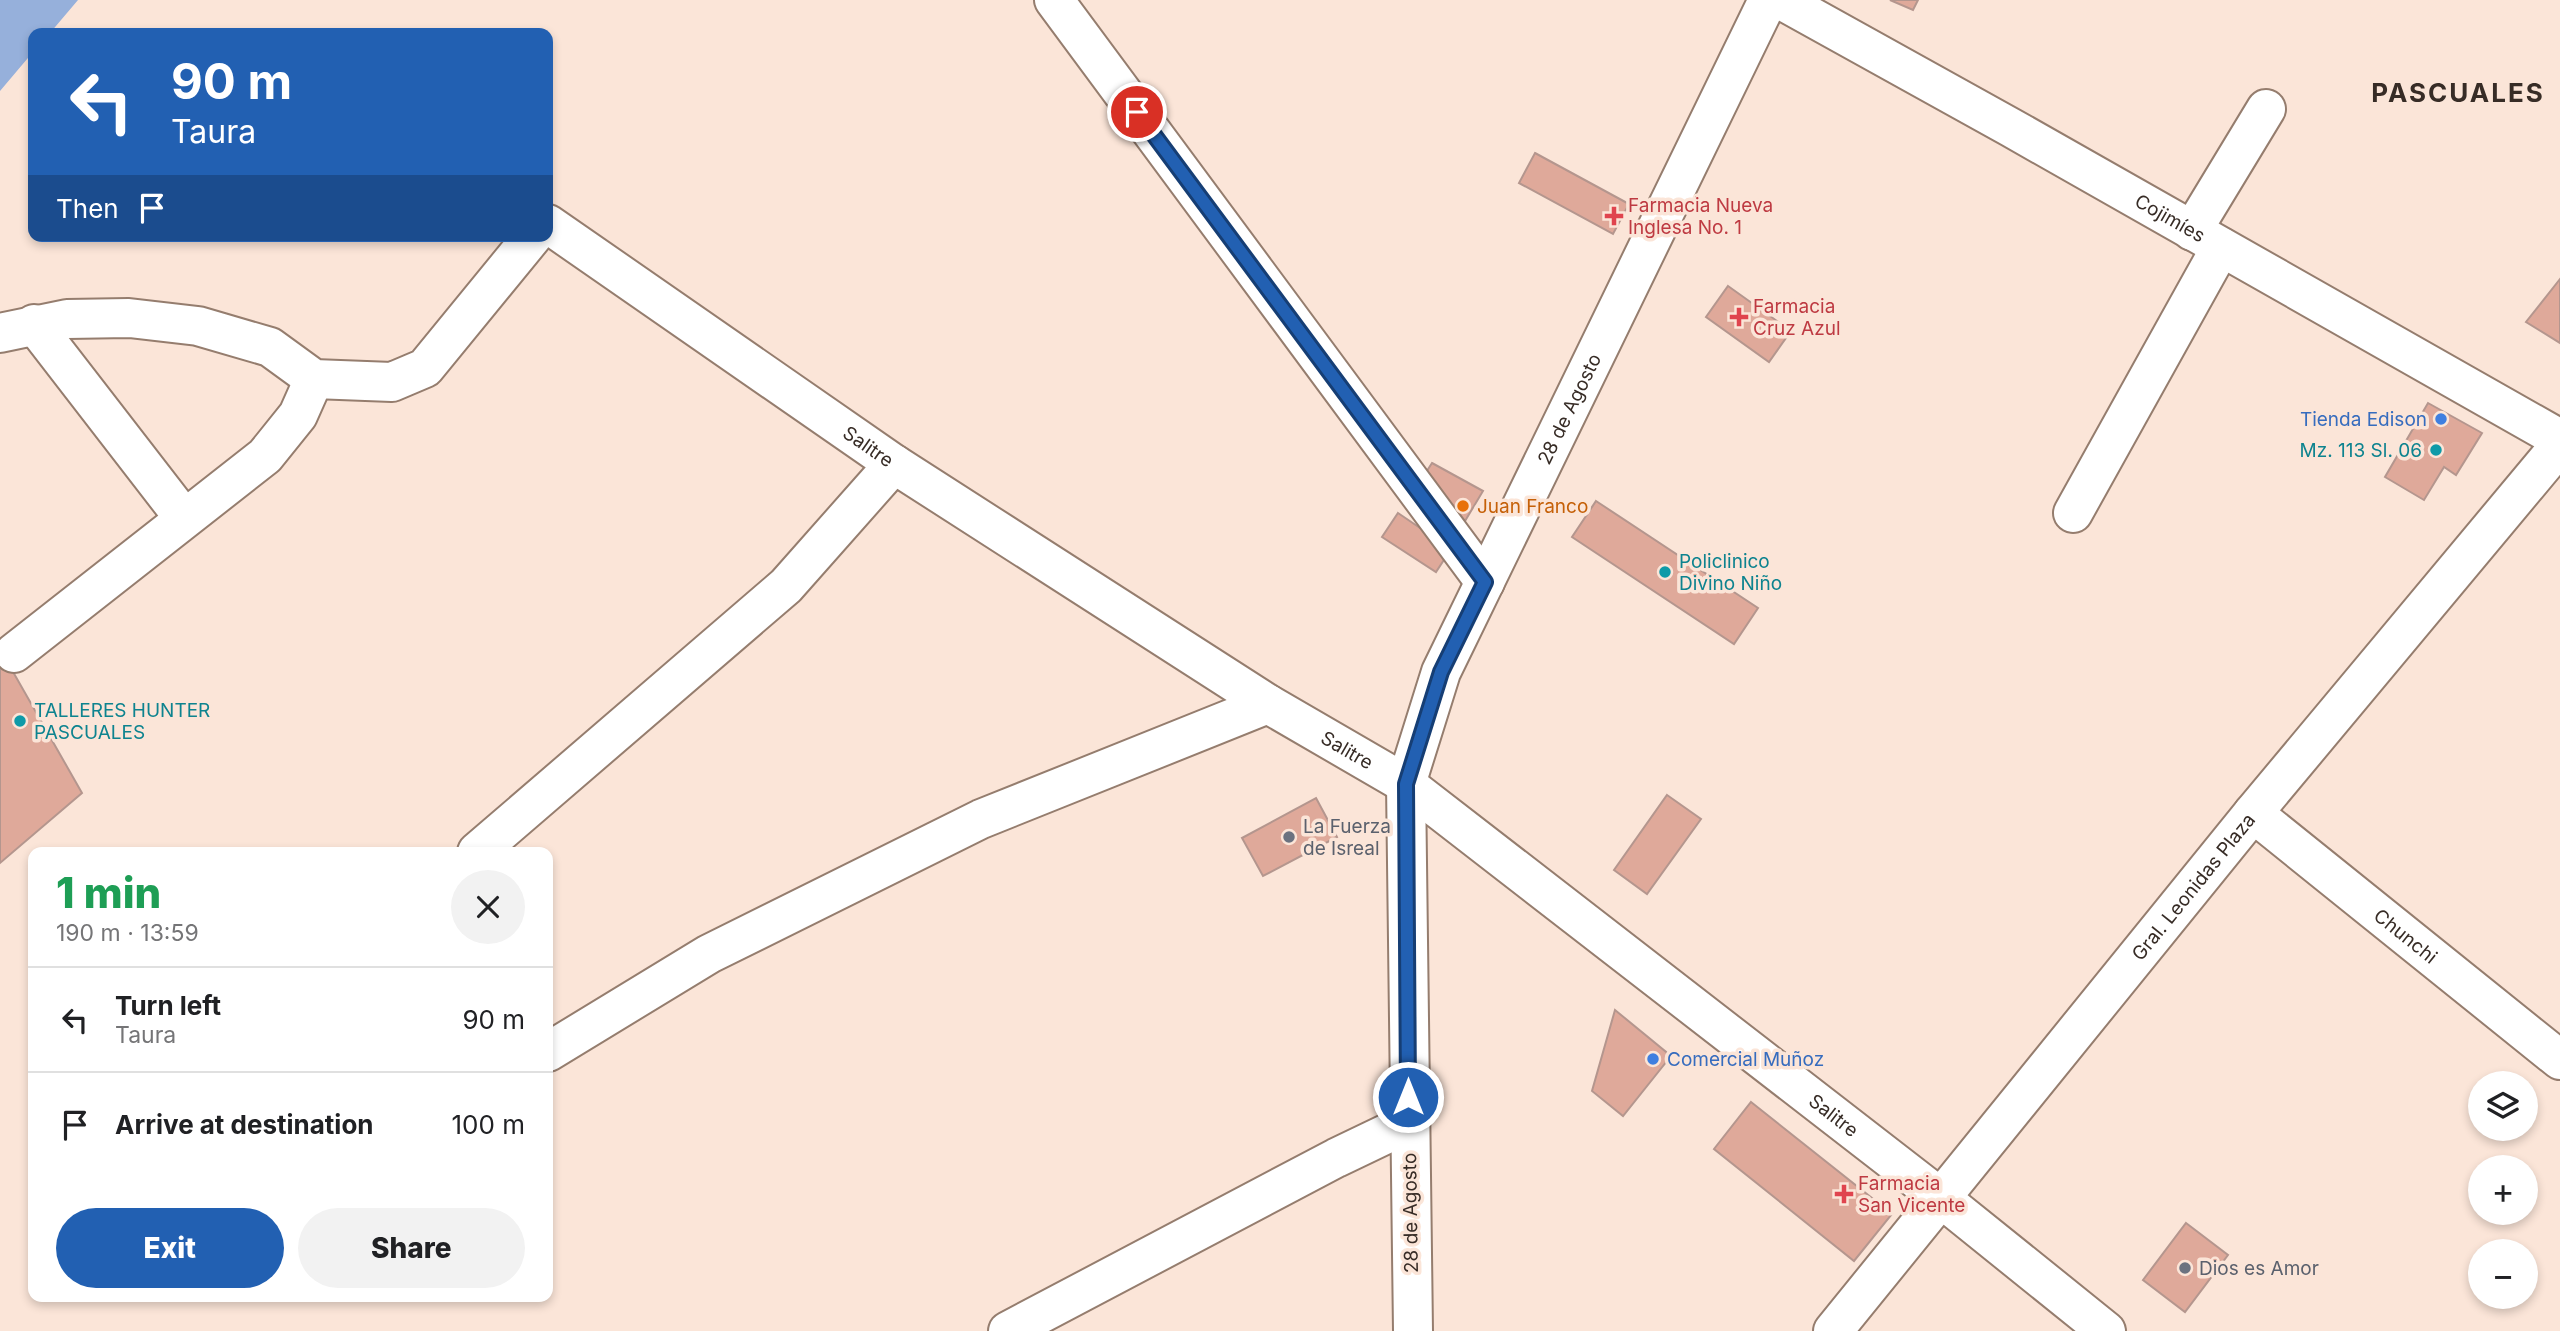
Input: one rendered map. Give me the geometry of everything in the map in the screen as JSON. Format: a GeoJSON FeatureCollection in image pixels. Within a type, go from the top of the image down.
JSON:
{"type":"FeatureCollection","features":[{"type":"Feature","properties":{"kind":"street"},"geometry":{"type":"LineString","coordinates":[[1054,0],[1485,582]]}},
{"type":"Feature","properties":{"kind":"street","name":"28 de Agosto"},"geometry":{"type":"LineString","coordinates":[[1413,1331],[1406,784],[1441,672],[1768,0]]}},
{"type":"Feature","properties":{"kind":"street","name":"Cojimíes"},"geometry":{"type":"LineString","coordinates":[[1781,0],[2560,439]]}},
{"type":"Feature","properties":{"kind":"street"},"geometry":{"type":"LineString","coordinates":[[2073,513],[2207,239],[2266,109]]}},
{"type":"Feature","properties":{"kind":"street","name":"Salitre"},"geometry":{"type":"LineString","coordinates":[[553,227],[894,464],[1268,704],[1406,784],[1942,1199],[2106,1331]]}},
{"type":"Feature","properties":{"kind":"street"},"geometry":{"type":"LineString","coordinates":[[17,329],[67,319],[129,318],[198,326],[270,347],[314,379],[392,382],[425,368],[528,242]]}},
{"type":"Feature","properties":{"kind":"street"},"geometry":{"type":"LineString","coordinates":[[17,329],[184,518]]}},
{"type":"Feature","properties":{"kind":"street"},"geometry":{"type":"LineString","coordinates":[[14,653],[265,456],[298,415],[314,379]]}},
{"type":"Feature","properties":{"kind":"street","name":"Gral. Leonidas Plaza"},"geometry":{"type":"LineString","coordinates":[[1833,1331],[2253,813],[2560,445]]}},
{"type":"Feature","properties":{"kind":"street"},"geometry":{"type":"LineString","coordinates":[[483,847],[786,586],[894,464]]}},
{"type":"Feature","properties":{"kind":"street"},"geometry":{"type":"LineString","coordinates":[[553,1049],[709,954],[981,819],[1268,704]]}},
{"type":"Feature","properties":{"kind":"street","name":"Chunchi"},"geometry":{"type":"LineString","coordinates":[[2253,813],[2560,1060]]}},
{"type":"Feature","properties":{"kind":"street"},"geometry":{"type":"LineString","coordinates":[[1009,1331],[1336,1158],[1409,1123]]}},
{"type":"Feature","properties":{"kind":"water"},"geometry":{"type":"Polygon","coordinates":[[[0,0],[78,0],[54,28],[28,28],[28,58],[0,91],[0,0]]]}},
{"type":"Feature","properties":{"kind":"building"},"geometry":{"type":"Polygon","coordinates":[[[1890,0],[1918,0],[1913,10],[1890,0]]]}},
{"type":"Feature","properties":{"kind":"building"},"geometry":{"type":"Polygon","coordinates":[[[1535,153],[1629,204],[1613,234],[1519,183],[1535,153]]]}},
{"type":"Feature","properties":{"kind":"building"},"geometry":{"type":"Polygon","coordinates":[[[2560,279],[2560,343],[2526,322],[2560,279]]]}},
{"type":"Feature","properties":{"kind":"building"},"geometry":{"type":"Polygon","coordinates":[[[1728,286],[1791,331],[1769,362],[1706,317],[1728,286]]]}},
{"type":"Feature","properties":{"kind":"building","name":"Mz. 113 Sl. 06"},"geometry":{"type":"Polygon","coordinates":[[[2428,403],[2482,433],[2456,475],[2444,467],[2424,500],[2385,477],[2428,403]]]}},
{"type":"Feature","properties":{"kind":"building","name":"Juan Franco"},"geometry":{"type":"Polygon","coordinates":[[[1432,463],[1483,491],[1465,521],[1425,474],[1432,463]]]}},
{"type":"Feature","properties":{"kind":"building","name":"Policlinico Divino Niño"},"geometry":{"type":"Polygon","coordinates":[[[1596,501],[1758,608],[1734,644],[1572,537],[1596,501]]]}},
{"type":"Feature","properties":{"kind":"building"},"geometry":{"type":"Polygon","coordinates":[[[1398,513],[1451,549],[1436,572],[1382,537],[1398,513]]]}},
{"type":"Feature","properties":{"kind":"building","name":"TALLERES HUNTER PASCUALES"},"geometry":{"type":"Polygon","coordinates":[[[0,649],[82,793],[0,863],[0,649]]]}},
{"type":"Feature","properties":{"kind":"building"},"geometry":{"type":"Polygon","coordinates":[[[1667,795],[1701,819],[1647,894],[1614,870],[1667,795]]]}},
{"type":"Feature","properties":{"kind":"building","name":"La Fuerza de Isreal"},"geometry":{"type":"Polygon","coordinates":[[[1316,798],[1337,837],[1263,876],[1242,838],[1316,798]]]}},
{"type":"Feature","properties":{"kind":"building"},"geometry":{"type":"Polygon","coordinates":[[[1615,1010],[1671,1056],[1623,1116],[1592,1091],[1615,1010]]]}},
{"type":"Feature","properties":{"kind":"building"},"geometry":{"type":"Polygon","coordinates":[[[1751,1102],[1892,1214],[1854,1261],[1714,1149],[1751,1102]]]}},
{"type":"Feature","properties":{"kind":"building","name":"Dios es Amor"},"geometry":{"type":"Polygon","coordinates":[[[2186,1223],[2228,1255],[2185,1312],[2143,1280],[2186,1223]]]}},
{"type":"Feature","properties":{"kind":"place","name":"Farmacia Nueva Inglesa No. 1"},"geometry":{"type":"Point","coordinates":[1614,216]}},
{"type":"Feature","properties":{"kind":"place","name":"Farmacia Cruz Azul"},"geometry":{"type":"Point","coordinates":[1739,317]}},
{"type":"Feature","properties":{"kind":"place","name":"Tienda Edison"},"geometry":{"type":"Point","coordinates":[2441,419]}},
{"type":"Feature","properties":{"kind":"place","name":"Mz. 113 Sl. 06"},"geometry":{"type":"Point","coordinates":[2436,450]}},
{"type":"Feature","properties":{"kind":"place","name":"Juan Franco"},"geometry":{"type":"Point","coordinates":[1463,506]}},
{"type":"Feature","properties":{"kind":"place","name":"Policlinico Divino Niño"},"geometry":{"type":"Point","coordinates":[1665,572]}},
{"type":"Feature","properties":{"kind":"place","name":"TALLERES HUNTER PASCUALES"},"geometry":{"type":"Point","coordinates":[20,721]}},
{"type":"Feature","properties":{"kind":"place","name":"La Fuerza de Isreal"},"geometry":{"type":"Point","coordinates":[1289,837]}},
{"type":"Feature","properties":{"kind":"place","name":"Comercial Muñoz"},"geometry":{"type":"Point","coordinates":[1653,1059]}},
{"type":"Feature","properties":{"kind":"place","name":"Farmacia San Vicente"},"geometry":{"type":"Point","coordinates":[1844,1194]}},
{"type":"Feature","properties":{"kind":"place","name":"Dios es Amor"},"geometry":{"type":"Point","coordinates":[2185,1268]}},
{"type":"Feature","properties":{"kind":"district","name":"PASCUALES"},"geometry":{"type":"Point","coordinates":[2458,93]}},
{"type":"Feature","properties":{"kind":"route"},"geometry":{"type":"LineString","coordinates":[[1137,112],[1485,582],[1441,672],[1406,784],[1408,1097]]}}]}
